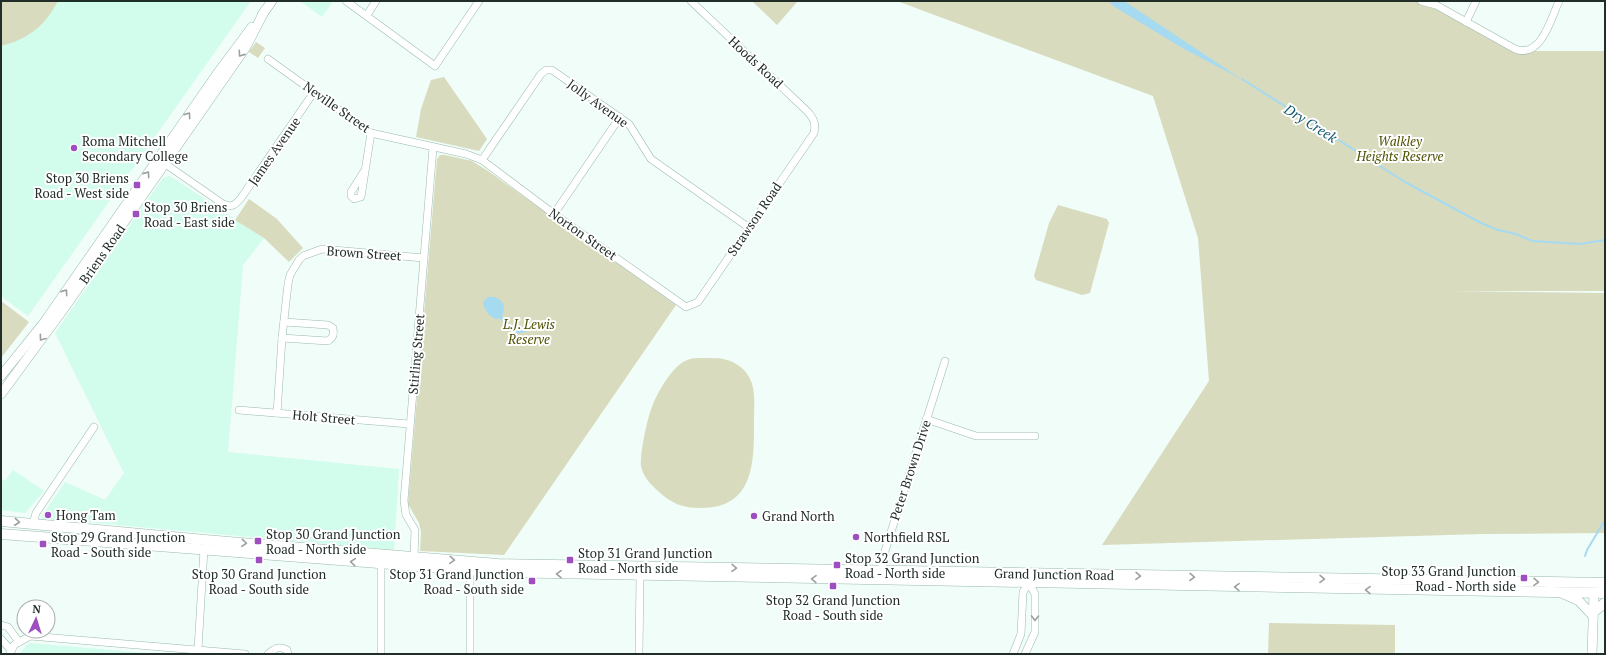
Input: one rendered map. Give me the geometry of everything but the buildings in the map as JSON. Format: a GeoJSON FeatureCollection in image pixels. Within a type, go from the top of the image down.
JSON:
{"type":"FeatureCollection","features":[{"type":"Feature","properties":{"kind":"highway","name":"Grand Junction Road"},"geometry":{"type":"LineString","coordinates":[[1,521],[205,545]]}},
{"type":"Feature","properties":{"kind":"highway"},"geometry":{"type":"LineString","coordinates":[[32,536],[33,524]]}},
{"type":"Feature","properties":{"kind":"highway","name":"Grand Junction Road"},"geometry":{"type":"LineString","coordinates":[[1,534],[205,545],[413,562],[498,564],[639,571]]}},
{"type":"Feature","properties":{"kind":"highway","name":"Grand Junction Road"},"geometry":{"type":"LineString","coordinates":[[325,555],[381,564],[413,562],[470,571],[639,571],[1594,588],[1605,593]]}},
{"type":"Feature","properties":{"kind":"highway","name":"Grand Junction Road"},"geometry":{"type":"LineString","coordinates":[[1029,578],[1561,593],[1594,588],[1605,583]]}},
{"type":"Feature","properties":{"kind":"highway"},"geometry":{"type":"LineString","coordinates":[[1593,614],[1605,603]]}},
{"type":"Feature","properties":{"kind":"main road","name":"Briens Road"},"geometry":{"type":"LineString","coordinates":[[1,376],[43,324],[246,47],[265,10],[272,1]]}},
{"type":"Feature","properties":{"kind":"main road","name":"Briens Road"},"geometry":{"type":"LineString","coordinates":[[1,394],[65,307],[161,161]]}},
{"type":"Feature","properties":{"kind":"main road"},"geometry":{"type":"LineString","coordinates":[[1592,654],[1594,588]]}},
{"type":"Feature","properties":{"kind":"main road"},"geometry":{"type":"LineString","coordinates":[[1561,593],[1579,601],[1593,614]]}},
{"type":"Feature","properties":{"kind":"street"},"geometry":{"type":"LineString","coordinates":[[346,1],[435,66],[479,1]]}},
{"type":"Feature","properties":{"kind":"street"},"geometry":{"type":"LineString","coordinates":[[367,15],[376,1]]}},
{"type":"Feature","properties":{"kind":"street","name":"Hoods Road"},"geometry":{"type":"LineString","coordinates":[[692,1],[808,112],[816,126]]}},
{"type":"Feature","properties":{"kind":"street"},"geometry":{"type":"LineString","coordinates":[[1421,1],[1436,5],[1515,49],[1527,51],[1538,44],[1542,39],[1559,1]]}},
{"type":"Feature","properties":{"kind":"street"},"geometry":{"type":"LineString","coordinates":[[1466,22],[1476,1]]}},
{"type":"Feature","properties":{"kind":"street","name":"Neville Street"},"geometry":{"type":"LineString","coordinates":[[268,59],[371,133],[433,148],[466,154],[482,160]]}},
{"type":"Feature","properties":{"kind":"street","name":"Jolly Avenue"},"geometry":{"type":"LineString","coordinates":[[482,160],[541,74],[546,70],[552,70],[620,118],[634,130],[651,159],[748,227]]}},
{"type":"Feature","properties":{"kind":"street","name":"James Avenue"},"geometry":{"type":"LineString","coordinates":[[161,161],[223,204],[230,207],[234,206],[314,92]]}},
{"type":"Feature","properties":{"kind":"street"},"geometry":{"type":"LineString","coordinates":[[554,214],[620,118]]}},
{"type":"Feature","properties":{"kind":"street","name":"Strawson Road"},"geometry":{"type":"LineString","coordinates":[[686,307],[698,302],[748,227],[814,133],[816,126]]}},
{"type":"Feature","properties":{"kind":"street"},"geometry":{"type":"LineString","coordinates":[[365,170],[371,133]]}},
{"type":"Feature","properties":{"kind":"street","name":"Stirling Street"},"geometry":{"type":"LineString","coordinates":[[413,562],[415,530],[406,515],[404,502],[409,424],[433,148]]}},
{"type":"Feature","properties":{"kind":"street","name":"Norton Street"},"geometry":{"type":"LineString","coordinates":[[482,160],[554,214],[686,307]]}},
{"type":"Feature","properties":{"kind":"street","name":"Brown Street"},"geometry":{"type":"LineString","coordinates":[[277,413],[282,338],[290,275],[298,260],[311,252],[322,249],[424,258]]}},
{"type":"Feature","properties":{"kind":"street"},"geometry":{"type":"LineString","coordinates":[[282,338],[328,341],[333,338],[334,333],[333,328],[328,325],[284,322]]}},
{"type":"Feature","properties":{"kind":"street","name":"Peter Brown Drive"},"geometry":{"type":"LineString","coordinates":[[881,575],[885,551],[945,361]]}},
{"type":"Feature","properties":{"kind":"street","name":"Holt Street"},"geometry":{"type":"LineString","coordinates":[[239,410],[409,424]]}},
{"type":"Feature","properties":{"kind":"street"},"geometry":{"type":"LineString","coordinates":[[926,419],[976,436],[1035,436]]}},
{"type":"Feature","properties":{"kind":"street"},"geometry":{"type":"LineString","coordinates":[[33,524],[36,513],[94,427]]}},
{"type":"Feature","properties":{"kind":"street"},"geometry":{"type":"LineString","coordinates":[[198,649],[205,545]]}},
{"type":"Feature","properties":{"kind":"street"},"geometry":{"type":"LineString","coordinates":[[381,564],[381,654]]}},
{"type":"Feature","properties":{"kind":"street"},"geometry":{"type":"LineString","coordinates":[[470,571],[470,654]]}},
{"type":"Feature","properties":{"kind":"street"},"geometry":{"type":"LineString","coordinates":[[639,571],[639,654]]}},
{"type":"Feature","properties":{"kind":"street"},"geometry":{"type":"LineString","coordinates":[[1013,654],[1021,634],[1023,592],[1029,578]]}},
{"type":"Feature","properties":{"kind":"street"},"geometry":{"type":"LineString","coordinates":[[1026,654],[1035,632],[1035,594],[1029,578]]}},
{"type":"Feature","properties":{"kind":"street"},"geometry":{"type":"LineString","coordinates":[[1,625],[8,627],[14,648]]}},
{"type":"Feature","properties":{"kind":"street"},"geometry":{"type":"LineString","coordinates":[[14,648],[30,636],[245,654]]}},
{"type":"Feature","properties":{"kind":"street"},"geometry":{"type":"LineString","coordinates":[[1,639],[14,648]]}},
{"type":"Feature","properties":{"kind":"street"},"geometry":{"type":"LineString","coordinates":[[268,654],[275,648],[283,648],[287,652]]}},
{"type":"Feature","properties":{"kind":"shaded area","name":"Roma Mitchell Secondary College"},"geometry":{"type":"Polygon","coordinates":[[[1,1],[251,1],[28,316],[1,296],[1,1]]]}},
{"type":"Feature","properties":{"kind":"shaded area"},"geometry":{"type":"Polygon","coordinates":[[[300,1],[333,1],[322,17],[300,1]]]}},
{"type":"Feature","properties":{"kind":"shaded area"},"geometry":{"type":"Polygon","coordinates":[[[170,176],[264,238],[243,265],[228,452],[399,469],[394,550],[62,520],[43,520],[42,516],[65,482],[105,500],[124,473],[55,333],[163,178],[170,176]]]}},
{"type":"Feature","properties":{"kind":"shaded area"},"geometry":{"type":"Polygon","coordinates":[[[13,470],[44,491],[25,513],[1,510],[1,479],[5,481],[13,470]]]}},
{"type":"Feature","properties":{"kind":"shaded area"},"geometry":{"type":"Polygon","coordinates":[[[29,643],[157,654],[19,654],[29,643]]]}},
{"type":"Feature","properties":{"kind":"green space"},"geometry":{"type":"Polygon","coordinates":[[[1,1],[58,1],[47,18],[35,30],[19,40],[1,46],[1,1]]]}},
{"type":"Feature","properties":{"kind":"green space"},"geometry":{"type":"Polygon","coordinates":[[[752,1],[798,1],[777,25],[752,1]]]}},
{"type":"Feature","properties":{"kind":"green space","name":"Walkley Heights Reserve"},"geometry":{"type":"Polygon","coordinates":[[[897,1],[1418,1],[1430,3],[1523,51],[1605,51],[1605,291],[1451,291],[1605,293],[1605,533],[1482,534],[1102,545],[1209,381],[1198,238],[1153,96],[897,1]]]}},
{"type":"Feature","properties":{"kind":"green space"},"geometry":{"type":"Polygon","coordinates":[[[256,42],[265,48],[258,58],[249,52],[256,42]]]}},
{"type":"Feature","properties":{"kind":"green space"},"geometry":{"type":"Polygon","coordinates":[[[444,77],[487,139],[479,151],[416,137],[421,109],[431,80],[444,77]]]}},
{"type":"Feature","properties":{"kind":"green space","name":"L.J. Lewis Reserve"},"geometry":{"type":"Polygon","coordinates":[[[440,155],[472,161],[488,171],[676,305],[504,555],[420,551],[421,532],[419,523],[408,504],[437,159],[440,155]]]}},
{"type":"Feature","properties":{"kind":"green space"},"geometry":{"type":"Polygon","coordinates":[[[249,199],[277,219],[303,248],[289,262],[264,238],[235,220],[249,199]]]}},
{"type":"Feature","properties":{"kind":"green space"},"geometry":{"type":"Polygon","coordinates":[[[1058,205],[1107,219],[1109,223],[1090,293],[1082,295],[1036,280],[1034,276],[1049,223],[1058,205]]]}},
{"type":"Feature","properties":{"kind":"green space"},"geometry":{"type":"Polygon","coordinates":[[[1,301],[29,322],[1,358],[1,301]]]}},
{"type":"Feature","properties":{"kind":"green space"},"geometry":{"type":"Polygon","coordinates":[[[718,358],[737,364],[747,374],[752,383],[754,394],[753,451],[748,480],[742,491],[732,500],[719,506],[701,508],[683,506],[673,502],[663,495],[650,483],[643,473],[641,460],[646,428],[650,412],[657,395],[670,374],[680,364],[689,359],[718,358]]]}},
{"type":"Feature","properties":{"kind":"green space"},"geometry":{"type":"Polygon","coordinates":[[[1269,623],[1395,625],[1395,654],[1268,654],[1269,623]]]}},
{"type":"Feature","properties":{"kind":"water"},"geometry":{"type":"Polygon","coordinates":[[[1109,1],[1124,1],[1243,80],[1184,49],[1113,6],[1109,1]]]}},
{"type":"Feature","properties":{"kind":"water"},"geometry":{"type":"Polygon","coordinates":[[[488,297],[499,299],[502,302],[504,312],[502,316],[513,328],[524,328],[534,321],[535,324],[524,333],[513,332],[498,318],[493,318],[487,312],[483,302],[488,297]]]}},
{"type":"Feature","properties":{"kind":"waterway","name":"Dry Creek"},"geometry":{"type":"LineString","coordinates":[[1242,79],[1405,182],[1481,223],[1498,230],[1516,234],[1532,241],[1580,244],[1605,240]]}},
{"type":"Feature","properties":{"kind":"waterway"},"geometry":{"type":"LineString","coordinates":[[1585,556],[1605,520]]}},
{"type":"Feature","properties":{"kind":"place","name":"Roma Mitchell Secondary College"},"geometry":{"type":"Point","coordinates":[74,148]}},
{"type":"Feature","properties":{"kind":"place","name":"Stop 30 Briens Road - West side"},"geometry":{"type":"Point","coordinates":[137,185]}},
{"type":"Feature","properties":{"kind":"place","name":"Stop 30 Briens Road - East side"},"geometry":{"type":"Point","coordinates":[136,214]}},
{"type":"Feature","properties":{"kind":"place","name":"Hong Tam"},"geometry":{"type":"Point","coordinates":[48,515]}},
{"type":"Feature","properties":{"kind":"place","name":"Grand North"},"geometry":{"type":"Point","coordinates":[754,516]}},
{"type":"Feature","properties":{"kind":"place","name":"Northfield RSL"},"geometry":{"type":"Point","coordinates":[856,537]}},
{"type":"Feature","properties":{"kind":"place","name":"Stop 30 Grand Junction Road - North side"},"geometry":{"type":"Point","coordinates":[258,541]}},
{"type":"Feature","properties":{"kind":"place","name":"Stop 29 Grand Junction Road - South side"},"geometry":{"type":"Point","coordinates":[43,544]}},
{"type":"Feature","properties":{"kind":"place","name":"Stop 30 Grand Junction Road - South side"},"geometry":{"type":"Point","coordinates":[259,560]}},
{"type":"Feature","properties":{"kind":"place","name":"Stop 31 Grand Junction Road - North side"},"geometry":{"type":"Point","coordinates":[570,560]}},
{"type":"Feature","properties":{"kind":"place","name":"Stop 32 Grand Junction Road - North side"},"geometry":{"type":"Point","coordinates":[837,565]}},
{"type":"Feature","properties":{"kind":"place","name":"Stop 33 Grand Junction Road - North side"},"geometry":{"type":"Point","coordinates":[1524,578]}},
{"type":"Feature","properties":{"kind":"place","name":"Stop 31 Grand Junction Road - South side"},"geometry":{"type":"Point","coordinates":[532,581]}},
{"type":"Feature","properties":{"kind":"place","name":"Stop 32 Grand Junction Road - South side"},"geometry":{"type":"Point","coordinates":[833,586]}}]}
